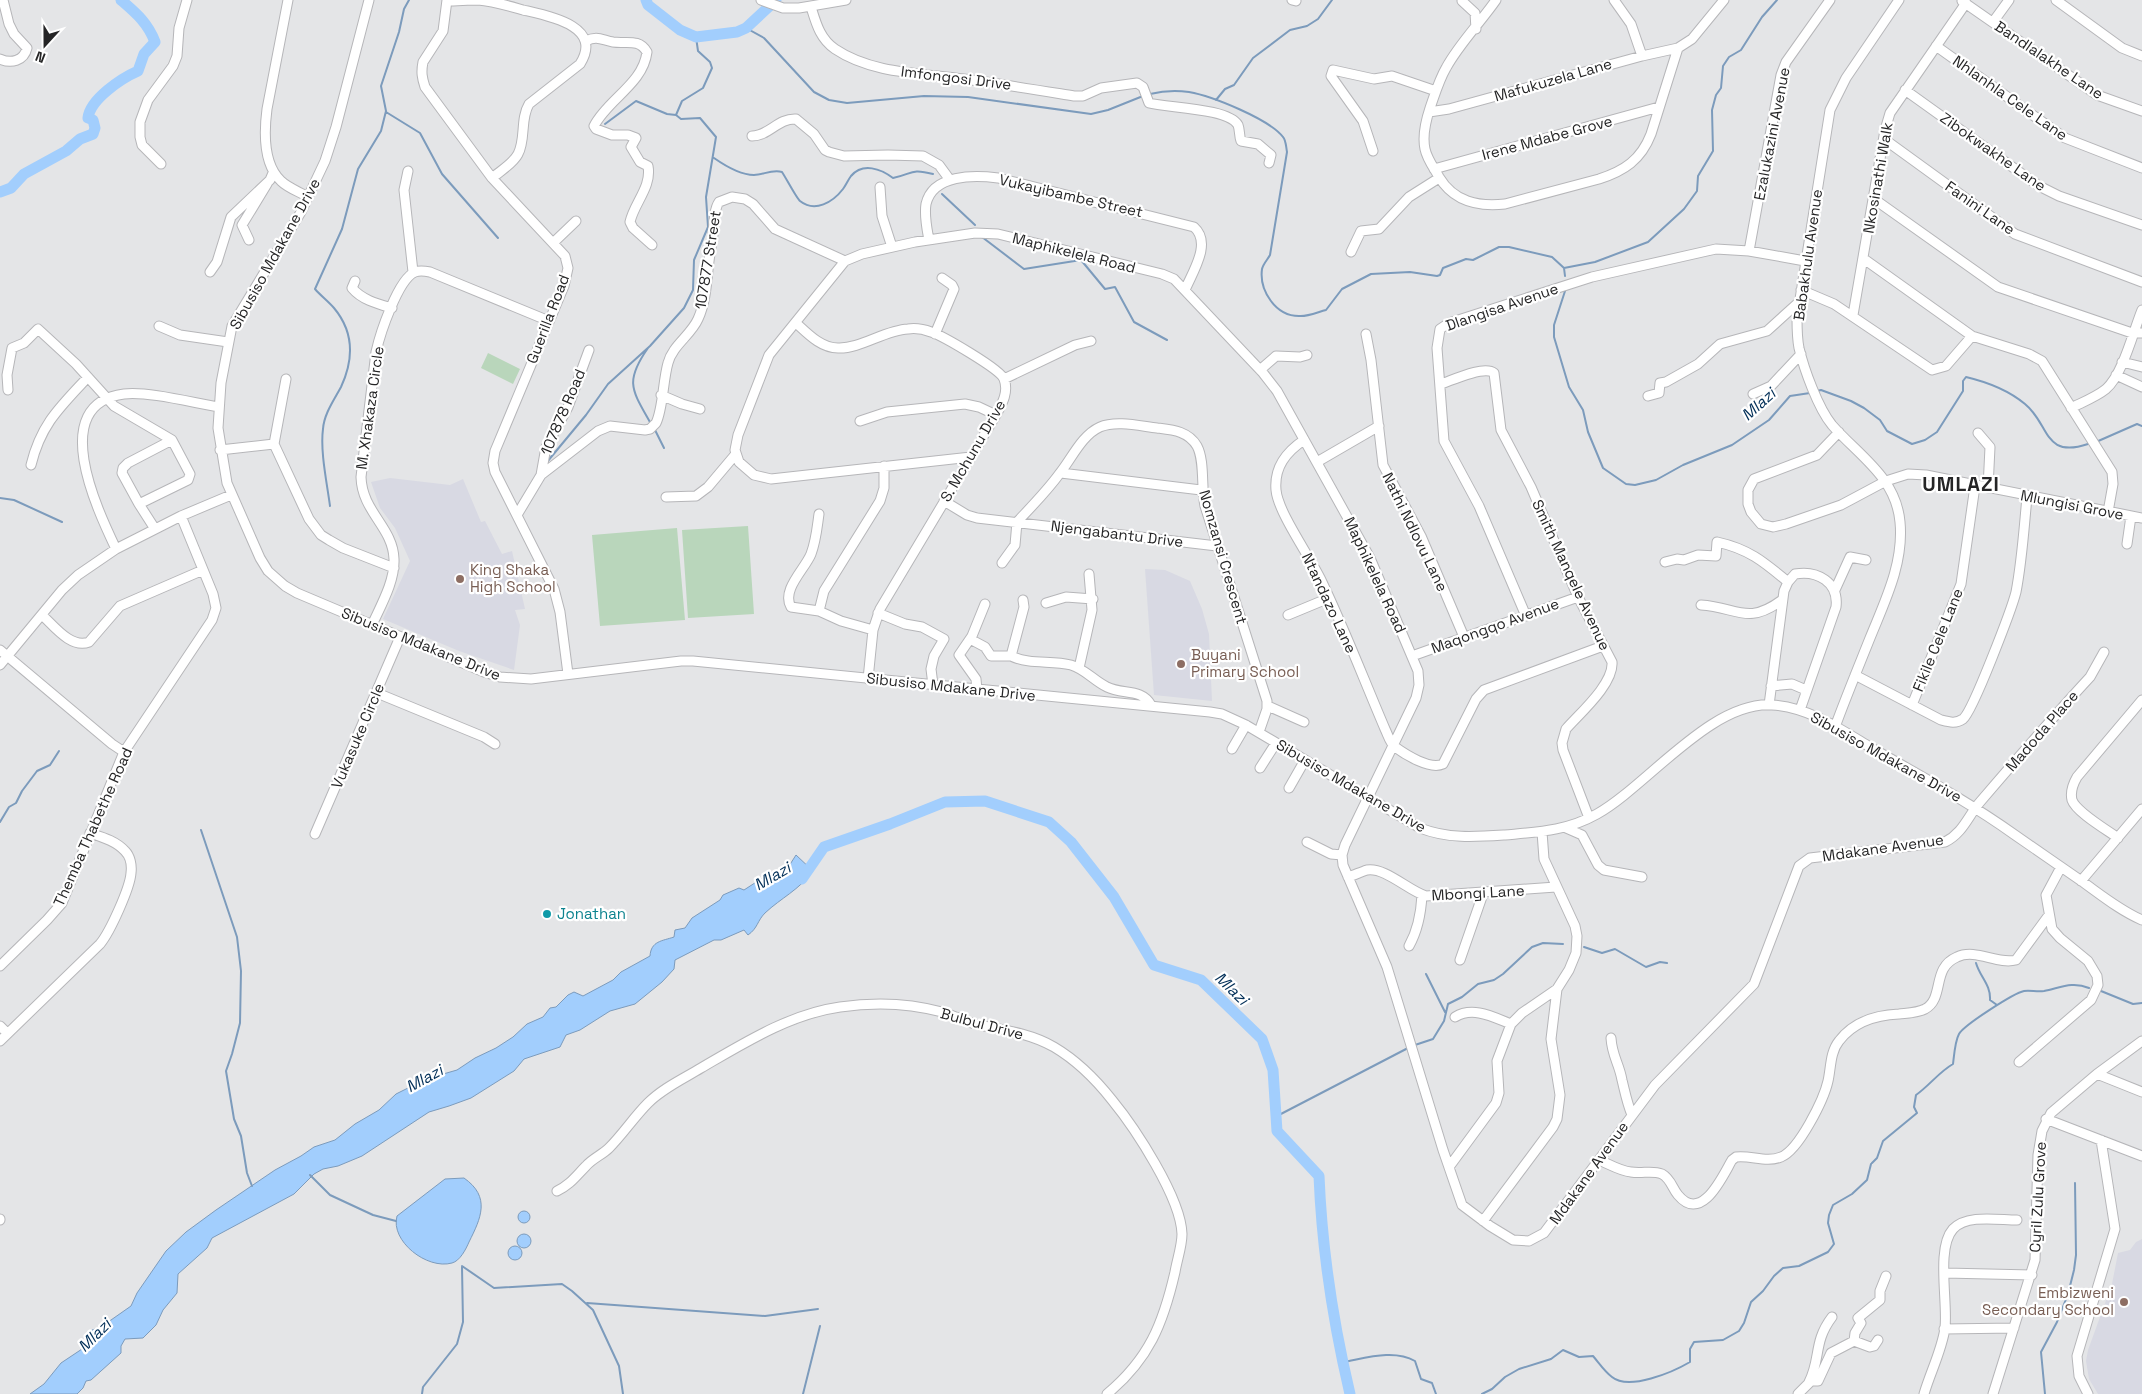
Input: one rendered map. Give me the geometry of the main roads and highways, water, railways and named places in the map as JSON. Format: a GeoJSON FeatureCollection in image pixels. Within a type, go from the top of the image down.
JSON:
{"type":"FeatureCollection","features":[{"type":"Feature","properties":{"kind":"water"},"geometry":{"type":"Polygon","coordinates":[[[796,855],[813,871],[808,878],[765,913],[754,930],[748,935],[744,930],[721,940],[714,940],[675,960],[674,969],[662,982],[635,1004],[610,1011],[580,1030],[566,1035],[560,1047],[524,1059],[514,1071],[471,1098],[429,1112],[362,1156],[338,1166],[323,1169],[314,1174],[294,1194],[212,1238],[207,1248],[178,1274],[177,1293],[163,1310],[156,1325],[143,1338],[125,1339],[121,1346],[121,1353],[91,1380],[86,1381],[83,1388],[77,1394],[30,1394],[44,1384],[61,1363],[82,1349],[92,1330],[101,1327],[131,1306],[137,1293],[166,1251],[186,1232],[216,1210],[275,1170],[314,1147],[335,1140],[355,1124],[379,1110],[396,1094],[426,1079],[457,1070],[475,1058],[496,1048],[513,1037],[527,1024],[543,1017],[550,1008],[556,1007],[568,995],[574,992],[583,996],[613,980],[621,972],[650,956],[652,947],[655,944],[674,937],[675,930],[685,928],[692,918],[720,900],[723,895],[739,888],[744,890],[767,875],[777,875],[789,866],[796,855]]]}},
{"type":"Feature","properties":{"kind":"water"},"geometry":{"type":"Polygon","coordinates":[[[464,1178],[478,1193],[481,1200],[481,1208],[477,1225],[460,1257],[455,1262],[442,1264],[422,1258],[412,1252],[399,1235],[396,1225],[397,1216],[445,1179],[464,1178]]]}},
{"type":"Feature","properties":{"kind":"water"},"geometry":{"type":"Polygon","coordinates":[[[522,1211],[526,1211],[530,1217],[526,1223],[522,1223],[518,1219],[518,1215],[522,1211]]]}},
{"type":"Feature","properties":{"kind":"water"},"geometry":{"type":"Polygon","coordinates":[[[521,1234],[527,1234],[531,1241],[527,1248],[521,1248],[517,1244],[517,1238],[521,1234]]]}},
{"type":"Feature","properties":{"kind":"water"},"geometry":{"type":"Polygon","coordinates":[[[512,1246],[518,1246],[522,1253],[518,1260],[512,1260],[508,1256],[508,1250],[512,1246]]]}},
{"type":"Feature","properties":{"kind":"waterway"},"geometry":{"type":"LineString","coordinates":[[0,192],[11,188],[24,174],[66,151],[80,139],[93,134],[95,128],[93,120],[88,118],[94,104],[108,90],[138,71],[144,54],[155,42],[137,14],[121,0]]}},
{"type":"Feature","properties":{"kind":"waterway"},"geometry":{"type":"LineString","coordinates":[[330,506],[323,457],[323,429],[327,413],[345,377],[350,356],[350,346],[341,317],[332,305],[315,289],[342,229],[358,169],[381,131],[386,111],[381,86],[399,32],[404,9],[409,0]]}},
{"type":"Feature","properties":{"kind":"waterway"},"geometry":{"type":"LineString","coordinates":[[646,0],[648,5],[680,30],[696,37],[737,32],[746,28],[776,0]]}},
{"type":"Feature","properties":{"kind":"waterway"},"geometry":{"type":"LineString","coordinates":[[1216,100],[1225,89],[1234,85],[1253,58],[1290,30],[1307,26],[1318,19],[1332,0]]}},
{"type":"Feature","properties":{"kind":"waterway"},"geometry":{"type":"LineString","coordinates":[[1564,268],[1595,262],[1648,242],[1684,209],[1697,191],[1698,176],[1713,151],[1712,110],[1716,95],[1721,88],[1723,66],[1729,57],[1741,50],[1762,17],[1777,0]]}},
{"type":"Feature","properties":{"kind":"waterway"},"geometry":{"type":"LineString","coordinates":[[746,28],[764,38],[814,92],[829,100],[847,103],[924,96],[968,97],[1091,114],[1108,110],[1143,96]]}},
{"type":"Feature","properties":{"kind":"waterway"},"geometry":{"type":"LineString","coordinates":[[547,462],[586,415],[608,384],[650,346],[684,308],[693,290],[694,260],[708,227],[706,197],[716,137],[700,118],[681,119],[676,115],[682,101],[703,88],[712,68],[710,62],[698,51],[696,37]]}},
{"type":"Feature","properties":{"kind":"waterway"},"geometry":{"type":"LineString","coordinates":[[1150,94],[1179,91],[1199,94],[1253,116],[1276,130],[1284,138],[1287,152],[1270,255],[1262,269],[1263,286],[1266,294],[1276,307],[1283,312],[1302,316],[1326,310],[1342,289],[1371,274],[1410,272],[1437,276],[1440,275],[1443,268],[1466,259],[1473,260],[1499,247],[1509,247],[1552,257],[1564,268],[1565,276]]}},
{"type":"Feature","properties":{"kind":"waterway"},"geometry":{"type":"LineString","coordinates":[[605,124],[636,101],[667,114],[676,115]]}},
{"type":"Feature","properties":{"kind":"waterway"},"geometry":{"type":"LineString","coordinates":[[386,112],[420,133],[442,174],[498,238]]}},
{"type":"Feature","properties":{"kind":"waterway"},"geometry":{"type":"LineString","coordinates":[[714,158],[732,169],[749,175],[775,171],[782,172],[800,201],[812,206],[829,202],[843,189],[851,176],[861,169],[872,168],[893,178],[916,172],[933,174]]}},
{"type":"Feature","properties":{"kind":"waterway"},"geometry":{"type":"LineString","coordinates":[[942,194],[975,225]]}},
{"type":"Feature","properties":{"kind":"waterway"},"geometry":{"type":"LineString","coordinates":[[982,237],[1024,269],[1081,260],[1105,289],[1115,287],[1134,322],[1167,340]]}},
{"type":"Feature","properties":{"kind":"waterway","name":"Mlazi"},"geometry":{"type":"LineString","coordinates":[[1566,288],[1554,325],[1554,337],[1569,387],[1583,410],[1588,432],[1603,468],[1626,484],[1635,485],[1656,480],[1683,465],[1732,445],[1769,420],[1790,396],[1810,393]]}},
{"type":"Feature","properties":{"kind":"waterway"},"geometry":{"type":"LineString","coordinates":[[648,348],[636,369],[633,386],[639,403],[651,424]]}},
{"type":"Feature","properties":{"kind":"waterway","name":"Mlazi"},"geometry":{"type":"LineString","coordinates":[[1817,391],[1821,390],[1864,408],[1880,420],[1887,431],[1912,444],[1925,440],[1937,432],[1963,391],[1963,381],[1966,377],[1997,387],[2025,404],[2055,443],[2063,447],[2088,444]]}},
{"type":"Feature","properties":{"kind":"waterway"},"geometry":{"type":"LineString","coordinates":[[2096,442],[2137,424],[2142,426]]}},
{"type":"Feature","properties":{"kind":"waterway"},"geometry":{"type":"LineString","coordinates":[[654,428],[664,448]]}},
{"type":"Feature","properties":{"kind":"waterway"},"geometry":{"type":"LineString","coordinates":[[0,498],[14,500],[62,522]]}},
{"type":"Feature","properties":{"kind":"waterway"},"geometry":{"type":"LineString","coordinates":[[0,822],[9,807],[16,803],[22,791],[37,771],[50,765],[59,751]]}},
{"type":"Feature","properties":{"kind":"waterway","name":"Mlazi"},"geometry":{"type":"LineString","coordinates":[[802,879],[824,847],[945,802],[985,801],[1049,822],[1071,842],[1114,897],[1154,965],[1201,980],[1262,1039],[1273,1070],[1277,1131],[1319,1176],[1329,1286],[1350,1394]]}},
{"type":"Feature","properties":{"kind":"waterway"},"geometry":{"type":"LineString","coordinates":[[201,830],[237,937],[241,971],[240,1023],[226,1071],[234,1119],[241,1136],[247,1173],[252,1186]]}},
{"type":"Feature","properties":{"kind":"waterway"},"geometry":{"type":"LineString","coordinates":[[1415,1045],[1433,1039],[1444,1021],[1448,1004],[1462,997],[1478,984],[1494,980],[1503,974],[1532,947],[1543,943],[1563,944]]}},
{"type":"Feature","properties":{"kind":"waterway"},"geometry":{"type":"LineString","coordinates":[[1584,947],[1602,953],[1615,949],[1646,967],[1660,962],[1667,963]]}},
{"type":"Feature","properties":{"kind":"waterway"},"geometry":{"type":"LineString","coordinates":[[1976,963],[1989,990],[1990,1000],[1997,1005]]}},
{"type":"Feature","properties":{"kind":"waterway"},"geometry":{"type":"LineString","coordinates":[[1426,974],[1445,1012]]}},
{"type":"Feature","properties":{"kind":"waterway"},"geometry":{"type":"LineString","coordinates":[[1872,1163],[1877,1158],[1883,1141],[1917,1113],[1914,1107],[1916,1095],[1953,1064],[1959,1034],[1970,1024],[2000,1003],[2024,991],[2044,991],[2072,985],[2089,988]]}},
{"type":"Feature","properties":{"kind":"waterway"},"geometry":{"type":"LineString","coordinates":[[2101,991],[2133,1004],[2142,1003]]}},
{"type":"Feature","properties":{"kind":"waterway"},"geometry":{"type":"LineString","coordinates":[[1277,1116],[1408,1048]]}},
{"type":"Feature","properties":{"kind":"waterway"},"geometry":{"type":"LineString","coordinates":[[1482,1394],[1519,1369],[1551,1359],[1563,1350],[1579,1357],[1593,1356],[1612,1377],[1620,1381],[1629,1382],[1662,1375],[1690,1362],[1690,1349],[1694,1342],[1723,1340],[1739,1331],[1744,1323],[1751,1302],[1783,1268],[1799,1266],[1828,1252],[1834,1244],[1828,1223],[1833,1205],[1852,1194],[1867,1180],[1871,1164]]}},
{"type":"Feature","properties":{"kind":"waterway"},"geometry":{"type":"LineString","coordinates":[[310,1175],[330,1195],[373,1215],[396,1221]]}},
{"type":"Feature","properties":{"kind":"waterway"},"geometry":{"type":"LineString","coordinates":[[2045,1394],[2041,1352],[2057,1322],[2068,1294],[2074,1270],[2076,1255],[2075,1183]]}},
{"type":"Feature","properties":{"kind":"waterway"},"geometry":{"type":"LineString","coordinates":[[462,1266],[494,1288],[562,1284],[572,1291],[593,1310],[619,1366],[623,1394]]}},
{"type":"Feature","properties":{"kind":"waterway"},"geometry":{"type":"LineString","coordinates":[[422,1394],[423,1387],[457,1344],[463,1322],[462,1267]]}},
{"type":"Feature","properties":{"kind":"waterway"},"geometry":{"type":"LineString","coordinates":[[587,1303],[765,1316],[818,1309]]}},
{"type":"Feature","properties":{"kind":"waterway"},"geometry":{"type":"LineString","coordinates":[[803,1394],[820,1326]]}},
{"type":"Feature","properties":{"kind":"waterway"},"geometry":{"type":"LineString","coordinates":[[1343,1362],[1389,1355],[1407,1357],[1415,1361],[1421,1379],[1432,1383],[1436,1394]]}},
{"type":"Feature","properties":{"kind":"place","name":"King Shaka High School"},"geometry":{"type":"Point","coordinates":[460,579]}},
{"type":"Feature","properties":{"kind":"place","name":"Buyani Primary School"},"geometry":{"type":"Point","coordinates":[1181,664]}},
{"type":"Feature","properties":{"kind":"place","name":"Jonathan"},"geometry":{"type":"Point","coordinates":[547,914]}},
{"type":"Feature","properties":{"kind":"place","name":"Embizweni Secondary School"},"geometry":{"type":"Point","coordinates":[2124,1302]}},
{"type":"Feature","properties":{"kind":"district","name":"UMLAZI"},"geometry":{"type":"Point","coordinates":[1961,484]}}]}
